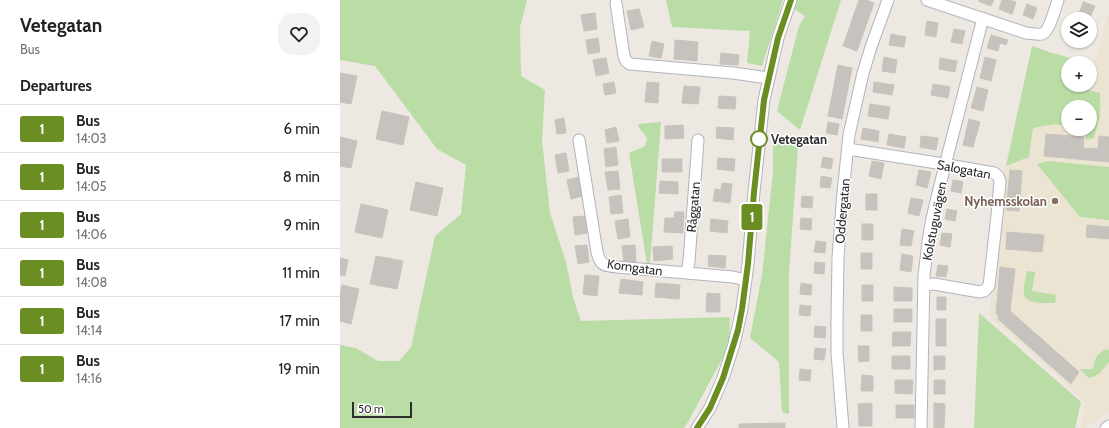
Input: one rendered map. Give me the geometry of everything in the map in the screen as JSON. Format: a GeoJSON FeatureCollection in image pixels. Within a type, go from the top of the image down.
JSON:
{"type":"FeatureCollection","features":[{"type":"Feature","properties":{"kind":"street"},"geometry":{"type":"LineString","coordinates":[[697,428],[710,408],[723,378],[734,344],[742,309],[748,264],[761,120],[768,78],[778,38],[791,0]]}},
{"type":"Feature","properties":{"kind":"street","name":"Oddergatan"},"geometry":{"type":"LineString","coordinates":[[843,428],[837,354],[839,233],[850,135],[863,73],[888,0]]}},
{"type":"Feature","properties":{"kind":"street"},"geometry":{"type":"LineString","coordinates":[[927,0],[1026,32],[1041,34],[1046,32],[1058,0]]}},
{"type":"Feature","properties":{"kind":"street"},"geometry":{"type":"LineString","coordinates":[[616,3],[624,56],[626,61],[630,64],[741,74],[768,78]]}},
{"type":"Feature","properties":{"kind":"street","name":"Kolstuguvägen"},"geometry":{"type":"LineString","coordinates":[[921,428],[924,269],[931,224],[983,18]]}},
{"type":"Feature","properties":{"kind":"street","name":"Korngatan"},"geometry":{"type":"LineString","coordinates":[[579,140],[599,259],[602,263],[607,266],[733,277],[746,280]]}},
{"type":"Feature","properties":{"kind":"street","name":"Råggatan"},"geometry":{"type":"LineString","coordinates":[[686,273],[698,140]]}},
{"type":"Feature","properties":{"kind":"street","name":"Salogatan"},"geometry":{"type":"LineString","coordinates":[[848,149],[945,165],[998,176],[1000,186],[988,286],[984,291],[980,292],[934,284],[924,285]]}},
{"type":"Feature","properties":{"kind":"shaded area","name":"Nyhemsskolan"},"geometry":{"type":"Polygon","coordinates":[[[1109,13],[1109,412],[1085,428],[1081,428],[1085,403],[1061,379],[989,316],[1004,173],[1032,46],[1064,56],[1061,56],[1061,92],[1097,92],[1096,56],[1109,13]]]}},
{"type":"Feature","properties":{"kind":"green space"},"geometry":{"type":"Polygon","coordinates":[[[340,0],[527,0],[520,27],[521,76],[545,90],[542,140],[550,213],[566,262],[573,297],[581,321],[730,317],[729,346],[684,428],[340,428],[340,345],[356,348],[378,361],[399,361],[411,347],[435,236],[461,214],[466,165],[437,149],[375,66],[340,60],[340,0]]]}},
{"type":"Feature","properties":{"kind":"green space"},"geometry":{"type":"Polygon","coordinates":[[[666,0],[783,0],[762,66],[747,63],[750,31],[672,27],[666,0]]]}},
{"type":"Feature","properties":{"kind":"green space"},"geometry":{"type":"Polygon","coordinates":[[[797,0],[841,0],[800,130],[777,111],[799,26],[805,16],[794,9],[797,0]]]}},
{"type":"Feature","properties":{"kind":"green space"},"geometry":{"type":"Polygon","coordinates":[[[1032,46],[1064,56],[1061,56],[1061,92],[1100,93],[1100,116],[1097,127],[1097,100],[1061,100],[1061,125],[1055,124],[1033,128],[1029,157],[1006,166],[1032,46]]]}},
{"type":"Feature","properties":{"kind":"green space"},"geometry":{"type":"Polygon","coordinates":[[[661,122],[650,264],[647,264],[629,153],[645,146],[647,138],[639,128],[638,124],[661,122]]]}},
{"type":"Feature","properties":{"kind":"green space"},"geometry":{"type":"Polygon","coordinates":[[[1086,136],[1095,136],[1094,138],[1086,140],[1086,136]]]}},
{"type":"Feature","properties":{"kind":"green space"},"geometry":{"type":"Polygon","coordinates":[[[773,137],[798,147],[789,272],[789,414],[782,412],[779,362],[750,338],[762,275],[773,172],[773,137]]]}},
{"type":"Feature","properties":{"kind":"green space"},"geometry":{"type":"Polygon","coordinates":[[[1048,161],[1109,167],[1109,220],[1080,217],[1037,164],[1048,161]]]}},
{"type":"Feature","properties":{"kind":"green space"},"geometry":{"type":"Polygon","coordinates":[[[1027,271],[1035,272],[1032,291],[1056,295],[1055,303],[1037,303],[1026,298],[1024,288],[1027,271]]]}},
{"type":"Feature","properties":{"kind":"green space"},"geometry":{"type":"Polygon","coordinates":[[[979,313],[1081,402],[1075,428],[974,428],[979,313]]]}},
{"type":"Feature","properties":{"kind":"green space"},"geometry":{"type":"Polygon","coordinates":[[[1107,349],[1109,350],[1109,362],[1100,373],[1089,378],[1080,369],[1093,369],[1098,355],[1107,349]]]}},
{"type":"Feature","properties":{"kind":"building"},"geometry":{"type":"Polygon","coordinates":[[[859,0],[866,0],[874,3],[857,51],[843,46],[859,0]]]}},
{"type":"Feature","properties":{"kind":"building"},"geometry":{"type":"Polygon","coordinates":[[[994,0],[991,6],[978,1],[994,0]]]}},
{"type":"Feature","properties":{"kind":"building"},"geometry":{"type":"Polygon","coordinates":[[[1002,0],[1016,2],[1012,14],[999,9],[1002,0]]]}},
{"type":"Feature","properties":{"kind":"building"},"geometry":{"type":"Polygon","coordinates":[[[1083,2],[1095,6],[1092,12],[1080,12],[1083,2]]]}},
{"type":"Feature","properties":{"kind":"building"},"geometry":{"type":"Polygon","coordinates":[[[1027,4],[1037,8],[1033,19],[1023,15],[1027,4]]]}},
{"type":"Feature","properties":{"kind":"building"},"geometry":{"type":"Polygon","coordinates":[[[639,9],[644,27],[631,30],[627,11],[639,9]]]}},
{"type":"Feature","properties":{"kind":"building"},"geometry":{"type":"Polygon","coordinates":[[[595,13],[597,29],[584,31],[581,15],[595,13]]]}},
{"type":"Feature","properties":{"kind":"building"},"geometry":{"type":"Polygon","coordinates":[[[927,21],[938,23],[936,37],[925,35],[927,21]]]}},
{"type":"Feature","properties":{"kind":"building"},"geometry":{"type":"Polygon","coordinates":[[[954,29],[965,31],[962,44],[951,42],[954,29]]]}},
{"type":"Feature","properties":{"kind":"building"},"geometry":{"type":"Polygon","coordinates":[[[891,34],[906,37],[904,47],[889,45],[891,34]]]}},
{"type":"Feature","properties":{"kind":"building"},"geometry":{"type":"Polygon","coordinates":[[[991,35],[1008,40],[1006,45],[1000,43],[998,51],[987,48],[991,35]]]}},
{"type":"Feature","properties":{"kind":"building"},"geometry":{"type":"Polygon","coordinates":[[[598,38],[600,52],[588,54],[586,40],[598,38]]]}},
{"type":"Feature","properties":{"kind":"building"},"geometry":{"type":"Polygon","coordinates":[[[675,40],[698,42],[697,61],[674,59],[675,40]]]}},
{"type":"Feature","properties":{"kind":"building"},"geometry":{"type":"Polygon","coordinates":[[[652,41],[664,44],[661,58],[649,56],[652,41]]]}},
{"type":"Feature","properties":{"kind":"building"},"geometry":{"type":"Polygon","coordinates":[[[721,53],[739,55],[738,65],[720,64],[721,53]]]}},
{"type":"Feature","properties":{"kind":"building"},"geometry":{"type":"Polygon","coordinates":[[[884,57],[897,60],[895,73],[882,71],[884,57]]]}},
{"type":"Feature","properties":{"kind":"building"},"geometry":{"type":"Polygon","coordinates":[[[985,57],[996,60],[991,81],[980,78],[985,57]]]}},
{"type":"Feature","properties":{"kind":"building"},"geometry":{"type":"Polygon","coordinates":[[[606,58],[609,73],[596,76],[593,60],[606,58]]]}},
{"type":"Feature","properties":{"kind":"building"},"geometry":{"type":"Polygon","coordinates":[[[940,58],[957,61],[955,72],[939,69],[940,58]]]}},
{"type":"Feature","properties":{"kind":"building"},"geometry":{"type":"Polygon","coordinates":[[[838,65],[852,68],[842,119],[828,116],[838,65]]]}},
{"type":"Feature","properties":{"kind":"building"},"geometry":{"type":"Polygon","coordinates":[[[340,73],[357,76],[351,104],[340,102],[340,73]]]}},
{"type":"Feature","properties":{"kind":"building"},"geometry":{"type":"Polygon","coordinates":[[[614,82],[616,93],[605,95],[603,84],[614,82]]]}},
{"type":"Feature","properties":{"kind":"building"},"geometry":{"type":"Polygon","coordinates":[[[647,82],[659,83],[658,103],[645,102],[647,82]]]}},
{"type":"Feature","properties":{"kind":"building"},"geometry":{"type":"Polygon","coordinates":[[[874,82],[894,85],[892,95],[873,92],[874,82]]]}},
{"type":"Feature","properties":{"kind":"building"},"geometry":{"type":"Polygon","coordinates":[[[933,84],[950,87],[948,98],[931,95],[933,84]]]}},
{"type":"Feature","properties":{"kind":"building"},"geometry":{"type":"Polygon","coordinates":[[[684,86],[700,87],[698,104],[682,103],[684,86]]]}},
{"type":"Feature","properties":{"kind":"building"},"geometry":{"type":"Polygon","coordinates":[[[977,87],[988,90],[983,111],[971,108],[977,87]]]}},
{"type":"Feature","properties":{"kind":"building"},"geometry":{"type":"Polygon","coordinates":[[[719,96],[736,97],[735,109],[718,108],[719,96]]]}},
{"type":"Feature","properties":{"kind":"building"},"geometry":{"type":"Polygon","coordinates":[[[870,104],[890,107],[888,119],[868,116],[870,104]]]}},
{"type":"Feature","properties":{"kind":"building"},"geometry":{"type":"Polygon","coordinates":[[[382,111],[409,117],[403,145],[376,139],[382,111]]]}},
{"type":"Feature","properties":{"kind":"building"},"geometry":{"type":"Polygon","coordinates":[[[564,118],[566,133],[557,134],[555,120],[564,118]]]}},
{"type":"Feature","properties":{"kind":"building"},"geometry":{"type":"Polygon","coordinates":[[[969,119],[980,122],[973,147],[963,145],[969,119]]]}},
{"type":"Feature","properties":{"kind":"building"},"geometry":{"type":"Polygon","coordinates":[[[828,122],[839,124],[837,135],[826,133],[828,122]]]}},
{"type":"Feature","properties":{"kind":"building"},"geometry":{"type":"Polygon","coordinates":[[[683,125],[684,138],[665,139],[665,126],[683,125]]]}},
{"type":"Feature","properties":{"kind":"building"},"geometry":{"type":"Polygon","coordinates":[[[616,127],[619,141],[607,143],[605,130],[616,127]]]}},
{"type":"Feature","properties":{"kind":"building"},"geometry":{"type":"Polygon","coordinates":[[[717,127],[734,128],[733,140],[716,138],[717,127]]]}},
{"type":"Feature","properties":{"kind":"building"},"geometry":{"type":"Polygon","coordinates":[[[863,128],[879,131],[878,142],[861,139],[863,128]]]}},
{"type":"Feature","properties":{"kind":"building"},"geometry":{"type":"Polygon","coordinates":[[[889,134],[906,137],[904,148],[887,145],[889,134]]]}},
{"type":"Feature","properties":{"kind":"building"},"geometry":{"type":"Polygon","coordinates":[[[1046,134],[1084,137],[1083,148],[1098,149],[1099,136],[1109,137],[1109,162],[1044,156],[1046,134]]]}},
{"type":"Feature","properties":{"kind":"building"},"geometry":{"type":"Polygon","coordinates":[[[921,136],[938,138],[936,150],[920,147],[921,136]]]}},
{"type":"Feature","properties":{"kind":"building"},"geometry":{"type":"Polygon","coordinates":[[[340,137],[357,141],[351,168],[340,166],[340,137]]]}},
{"type":"Feature","properties":{"kind":"building"},"geometry":{"type":"Polygon","coordinates":[[[616,147],[618,165],[606,167],[604,149],[616,147]]]}},
{"type":"Feature","properties":{"kind":"building"},"geometry":{"type":"Polygon","coordinates":[[[566,153],[569,171],[558,173],[555,155],[566,153]]]}},
{"type":"Feature","properties":{"kind":"building"},"geometry":{"type":"Polygon","coordinates":[[[823,157],[833,159],[831,169],[821,167],[823,157]]]}},
{"type":"Feature","properties":{"kind":"building"},"geometry":{"type":"Polygon","coordinates":[[[718,158],[735,159],[734,171],[717,169],[718,158]]]}},
{"type":"Feature","properties":{"kind":"building"},"geometry":{"type":"Polygon","coordinates":[[[662,159],[682,159],[682,172],[662,172],[662,159]]]}},
{"type":"Feature","properties":{"kind":"building"},"geometry":{"type":"Polygon","coordinates":[[[872,161],[884,163],[881,179],[869,176],[872,161]]]}},
{"type":"Feature","properties":{"kind":"building"},"geometry":{"type":"Polygon","coordinates":[[[919,170],[931,172],[927,188],[916,185],[919,170]]]}},
{"type":"Feature","properties":{"kind":"building"},"geometry":{"type":"Polygon","coordinates":[[[1010,170],[1022,171],[1019,211],[1006,210],[1010,170]]]}},
{"type":"Feature","properties":{"kind":"building"},"geometry":{"type":"Polygon","coordinates":[[[618,171],[620,189],[608,190],[605,172],[618,171]]]}},
{"type":"Feature","properties":{"kind":"building"},"geometry":{"type":"Polygon","coordinates":[[[821,176],[832,178],[830,188],[820,187],[821,176]]]}},
{"type":"Feature","properties":{"kind":"building"},"geometry":{"type":"Polygon","coordinates":[[[579,177],[583,196],[571,199],[567,180],[579,177]]]}},
{"type":"Feature","properties":{"kind":"building"},"geometry":{"type":"Polygon","coordinates":[[[953,180],[963,182],[961,193],[951,191],[953,180]]]}},
{"type":"Feature","properties":{"kind":"building"},"geometry":{"type":"Polygon","coordinates":[[[660,181],[678,182],[678,194],[659,193],[660,181]]]}},
{"type":"Feature","properties":{"kind":"building"},"geometry":{"type":"Polygon","coordinates":[[[416,182],[443,188],[437,216],[410,210],[416,182]]]}},
{"type":"Feature","properties":{"kind":"building"},"geometry":{"type":"Polygon","coordinates":[[[722,183],[732,184],[730,203],[713,201],[715,189],[721,190],[722,183]]]}},
{"type":"Feature","properties":{"kind":"building"},"geometry":{"type":"Polygon","coordinates":[[[866,194],[877,194],[877,210],[866,210],[866,194]]]}},
{"type":"Feature","properties":{"kind":"building"},"geometry":{"type":"Polygon","coordinates":[[[621,195],[623,213],[611,214],[609,197],[621,195]]]}},
{"type":"Feature","properties":{"kind":"building"},"geometry":{"type":"Polygon","coordinates":[[[802,196],[813,197],[812,208],[801,207],[802,196]]]}},
{"type":"Feature","properties":{"kind":"building"},"geometry":{"type":"Polygon","coordinates":[[[911,198],[923,200],[919,216],[908,213],[911,198]]]}},
{"type":"Feature","properties":{"kind":"building"},"geometry":{"type":"Polygon","coordinates":[[[361,204],[388,210],[382,238],[355,232],[361,204]]]}},
{"type":"Feature","properties":{"kind":"building"},"geometry":{"type":"Polygon","coordinates":[[[947,209],[957,211],[955,221],[945,219],[947,209]]]}},
{"type":"Feature","properties":{"kind":"building"},"geometry":{"type":"Polygon","coordinates":[[[675,212],[684,212],[683,233],[664,232],[665,218],[674,218],[675,212]]]}},
{"type":"Feature","properties":{"kind":"building"},"geometry":{"type":"Polygon","coordinates":[[[585,216],[587,233],[575,235],[573,217],[585,216]]]}},
{"type":"Feature","properties":{"kind":"building"},"geometry":{"type":"Polygon","coordinates":[[[801,218],[812,219],[811,230],[800,229],[801,218]]]}},
{"type":"Feature","properties":{"kind":"building"},"geometry":{"type":"Polygon","coordinates":[[[628,219],[630,237],[618,239],[615,221],[628,219]]]}},
{"type":"Feature","properties":{"kind":"building"},"geometry":{"type":"Polygon","coordinates":[[[711,219],[728,221],[727,233],[710,231],[711,219]]]}},
{"type":"Feature","properties":{"kind":"building"},"geometry":{"type":"Polygon","coordinates":[[[862,224],[873,224],[873,240],[862,240],[862,224]]]}},
{"type":"Feature","properties":{"kind":"building"},"geometry":{"type":"Polygon","coordinates":[[[1087,225],[1109,227],[1109,239],[1086,237],[1087,225]]]}},
{"type":"Feature","properties":{"kind":"building"},"geometry":{"type":"Polygon","coordinates":[[[902,229],[914,231],[911,246],[900,245],[902,229]]]}},
{"type":"Feature","properties":{"kind":"building"},"geometry":{"type":"Polygon","coordinates":[[[1007,232],[1044,235],[1042,252],[1006,249],[1007,232]]]}},
{"type":"Feature","properties":{"kind":"building"},"geometry":{"type":"Polygon","coordinates":[[[942,233],[952,234],[950,247],[940,245],[942,233]]]}},
{"type":"Feature","properties":{"kind":"building"},"geometry":{"type":"Polygon","coordinates":[[[816,241],[826,242],[825,253],[814,252],[816,241]]]}},
{"type":"Feature","properties":{"kind":"building"},"geometry":{"type":"Polygon","coordinates":[[[587,245],[589,262],[578,264],[575,246],[587,245]]]}},
{"type":"Feature","properties":{"kind":"building"},"geometry":{"type":"Polygon","coordinates":[[[635,245],[636,263],[624,264],[622,246],[635,245]]]}},
{"type":"Feature","properties":{"kind":"building"},"geometry":{"type":"Polygon","coordinates":[[[672,246],[673,259],[654,261],[653,247],[672,246]]]}},
{"type":"Feature","properties":{"kind":"building"},"geometry":{"type":"Polygon","coordinates":[[[861,253],[872,253],[872,269],[861,269],[861,253]]]}},
{"type":"Feature","properties":{"kind":"building"},"geometry":{"type":"Polygon","coordinates":[[[902,254],[913,256],[911,272],[900,270],[902,254]]]}},
{"type":"Feature","properties":{"kind":"building"},"geometry":{"type":"Polygon","coordinates":[[[709,255],[726,256],[725,268],[708,266],[709,255]]]}},
{"type":"Feature","properties":{"kind":"building"},"geometry":{"type":"Polygon","coordinates":[[[376,256],[403,261],[397,289],[370,284],[376,256]]]}},
{"type":"Feature","properties":{"kind":"building"},"geometry":{"type":"Polygon","coordinates":[[[340,258],[348,260],[345,276],[340,275],[340,258]]]}},
{"type":"Feature","properties":{"kind":"building"},"geometry":{"type":"Polygon","coordinates":[[[815,262],[825,263],[824,274],[814,273],[815,262]]]}},
{"type":"Feature","properties":{"kind":"building"},"geometry":{"type":"Polygon","coordinates":[[[938,265],[948,266],[946,277],[936,276],[938,265]]]}},
{"type":"Feature","properties":{"kind":"building"},"geometry":{"type":"Polygon","coordinates":[[[1000,267],[1015,269],[1010,311],[1079,372],[1071,384],[998,319],[998,314],[996,314],[1000,267]]]}},
{"type":"Feature","properties":{"kind":"building"},"geometry":{"type":"Polygon","coordinates":[[[585,275],[599,276],[597,296],[583,294],[585,275]]]}},
{"type":"Feature","properties":{"kind":"building"},"geometry":{"type":"Polygon","coordinates":[[[621,279],[643,282],[642,295],[619,293],[621,279]]]}},
{"type":"Feature","properties":{"kind":"building"},"geometry":{"type":"Polygon","coordinates":[[[656,283],[680,285],[679,299],[655,297],[656,283]]]}},
{"type":"Feature","properties":{"kind":"building"},"geometry":{"type":"Polygon","coordinates":[[[801,283],[812,285],[811,295],[800,294],[801,283]]]}},
{"type":"Feature","properties":{"kind":"building"},"geometry":{"type":"Polygon","coordinates":[[[342,285],[359,289],[351,324],[340,321],[340,295],[342,285]]]}},
{"type":"Feature","properties":{"kind":"building"},"geometry":{"type":"Polygon","coordinates":[[[862,285],[873,285],[873,301],[862,301],[862,285]]]}},
{"type":"Feature","properties":{"kind":"building"},"geometry":{"type":"Polygon","coordinates":[[[894,287],[912,288],[912,301],[894,301],[894,287]]]}},
{"type":"Feature","properties":{"kind":"building"},"geometry":{"type":"Polygon","coordinates":[[[707,293],[720,294],[720,312],[706,312],[707,293]]]}},
{"type":"Feature","properties":{"kind":"building"},"geometry":{"type":"Polygon","coordinates":[[[937,297],[946,297],[946,310],[937,310],[937,297]]]}},
{"type":"Feature","properties":{"kind":"building"},"geometry":{"type":"Polygon","coordinates":[[[800,305],[811,306],[810,316],[799,315],[800,305]]]}},
{"type":"Feature","properties":{"kind":"building"},"geometry":{"type":"Polygon","coordinates":[[[894,309],[912,309],[912,322],[894,322],[894,309]]]}},
{"type":"Feature","properties":{"kind":"building"},"geometry":{"type":"Polygon","coordinates":[[[861,315],[872,315],[872,331],[861,331],[861,315]]]}},
{"type":"Feature","properties":{"kind":"building"},"geometry":{"type":"Polygon","coordinates":[[[936,319],[946,319],[946,346],[936,346],[936,319]]]}},
{"type":"Feature","properties":{"kind":"building"},"geometry":{"type":"Polygon","coordinates":[[[815,326],[826,327],[825,338],[814,337],[815,326]]]}},
{"type":"Feature","properties":{"kind":"building"},"geometry":{"type":"Polygon","coordinates":[[[893,332],[911,332],[910,346],[892,346],[893,332]]]}},
{"type":"Feature","properties":{"kind":"building"},"geometry":{"type":"Polygon","coordinates":[[[858,346],[869,346],[869,361],[859,362],[858,346]]]}},
{"type":"Feature","properties":{"kind":"building"},"geometry":{"type":"Polygon","coordinates":[[[815,348],[826,349],[824,360],[814,359],[815,348]]]}},
{"type":"Feature","properties":{"kind":"building"},"geometry":{"type":"Polygon","coordinates":[[[892,356],[910,356],[910,369],[892,369],[892,356]]]}},
{"type":"Feature","properties":{"kind":"building"},"geometry":{"type":"Polygon","coordinates":[[[934,356],[945,356],[945,369],[934,370],[934,356]]]}},
{"type":"Feature","properties":{"kind":"building"},"geometry":{"type":"Polygon","coordinates":[[[800,369],[811,370],[810,381],[799,380],[800,369]]]}},
{"type":"Feature","properties":{"kind":"building"},"geometry":{"type":"Polygon","coordinates":[[[862,375],[873,376],[873,391],[861,391],[862,375]]]}},
{"type":"Feature","properties":{"kind":"building"},"geometry":{"type":"Polygon","coordinates":[[[895,380],[913,380],[912,394],[895,393],[895,380]]]}},
{"type":"Feature","properties":{"kind":"building"},"geometry":{"type":"Polygon","coordinates":[[[934,380],[945,380],[945,394],[934,394],[934,380]]]}},
{"type":"Feature","properties":{"kind":"building"},"geometry":{"type":"Polygon","coordinates":[[[872,403],[872,426],[859,426],[858,404],[872,403]]]}},
{"type":"Feature","properties":{"kind":"building"},"geometry":{"type":"Polygon","coordinates":[[[934,403],[945,404],[944,428],[934,428],[934,403]]]}},
{"type":"Feature","properties":{"kind":"building"},"geometry":{"type":"Polygon","coordinates":[[[896,405],[914,405],[914,418],[896,418],[896,405]]]}},
{"type":"Feature","properties":{"kind":"building"},"geometry":{"type":"Polygon","coordinates":[[[785,423],[785,428],[739,428],[739,424],[785,423]]]}},
{"type":"Feature","properties":{"kind":"bus line","name":"1"},"geometry":{"type":"LineString","coordinates":[[697,428],[710,408],[723,378],[738,330],[748,264],[764,100],[778,38],[791,0]]}},
{"type":"Feature","properties":{"kind":"place","name":"Vetegatan"},"geometry":{"type":"Point","coordinates":[759,139]}},
{"type":"Feature","properties":{"kind":"place","name":"Nyhemsskolan"},"geometry":{"type":"Point","coordinates":[1055,201]}}]}
